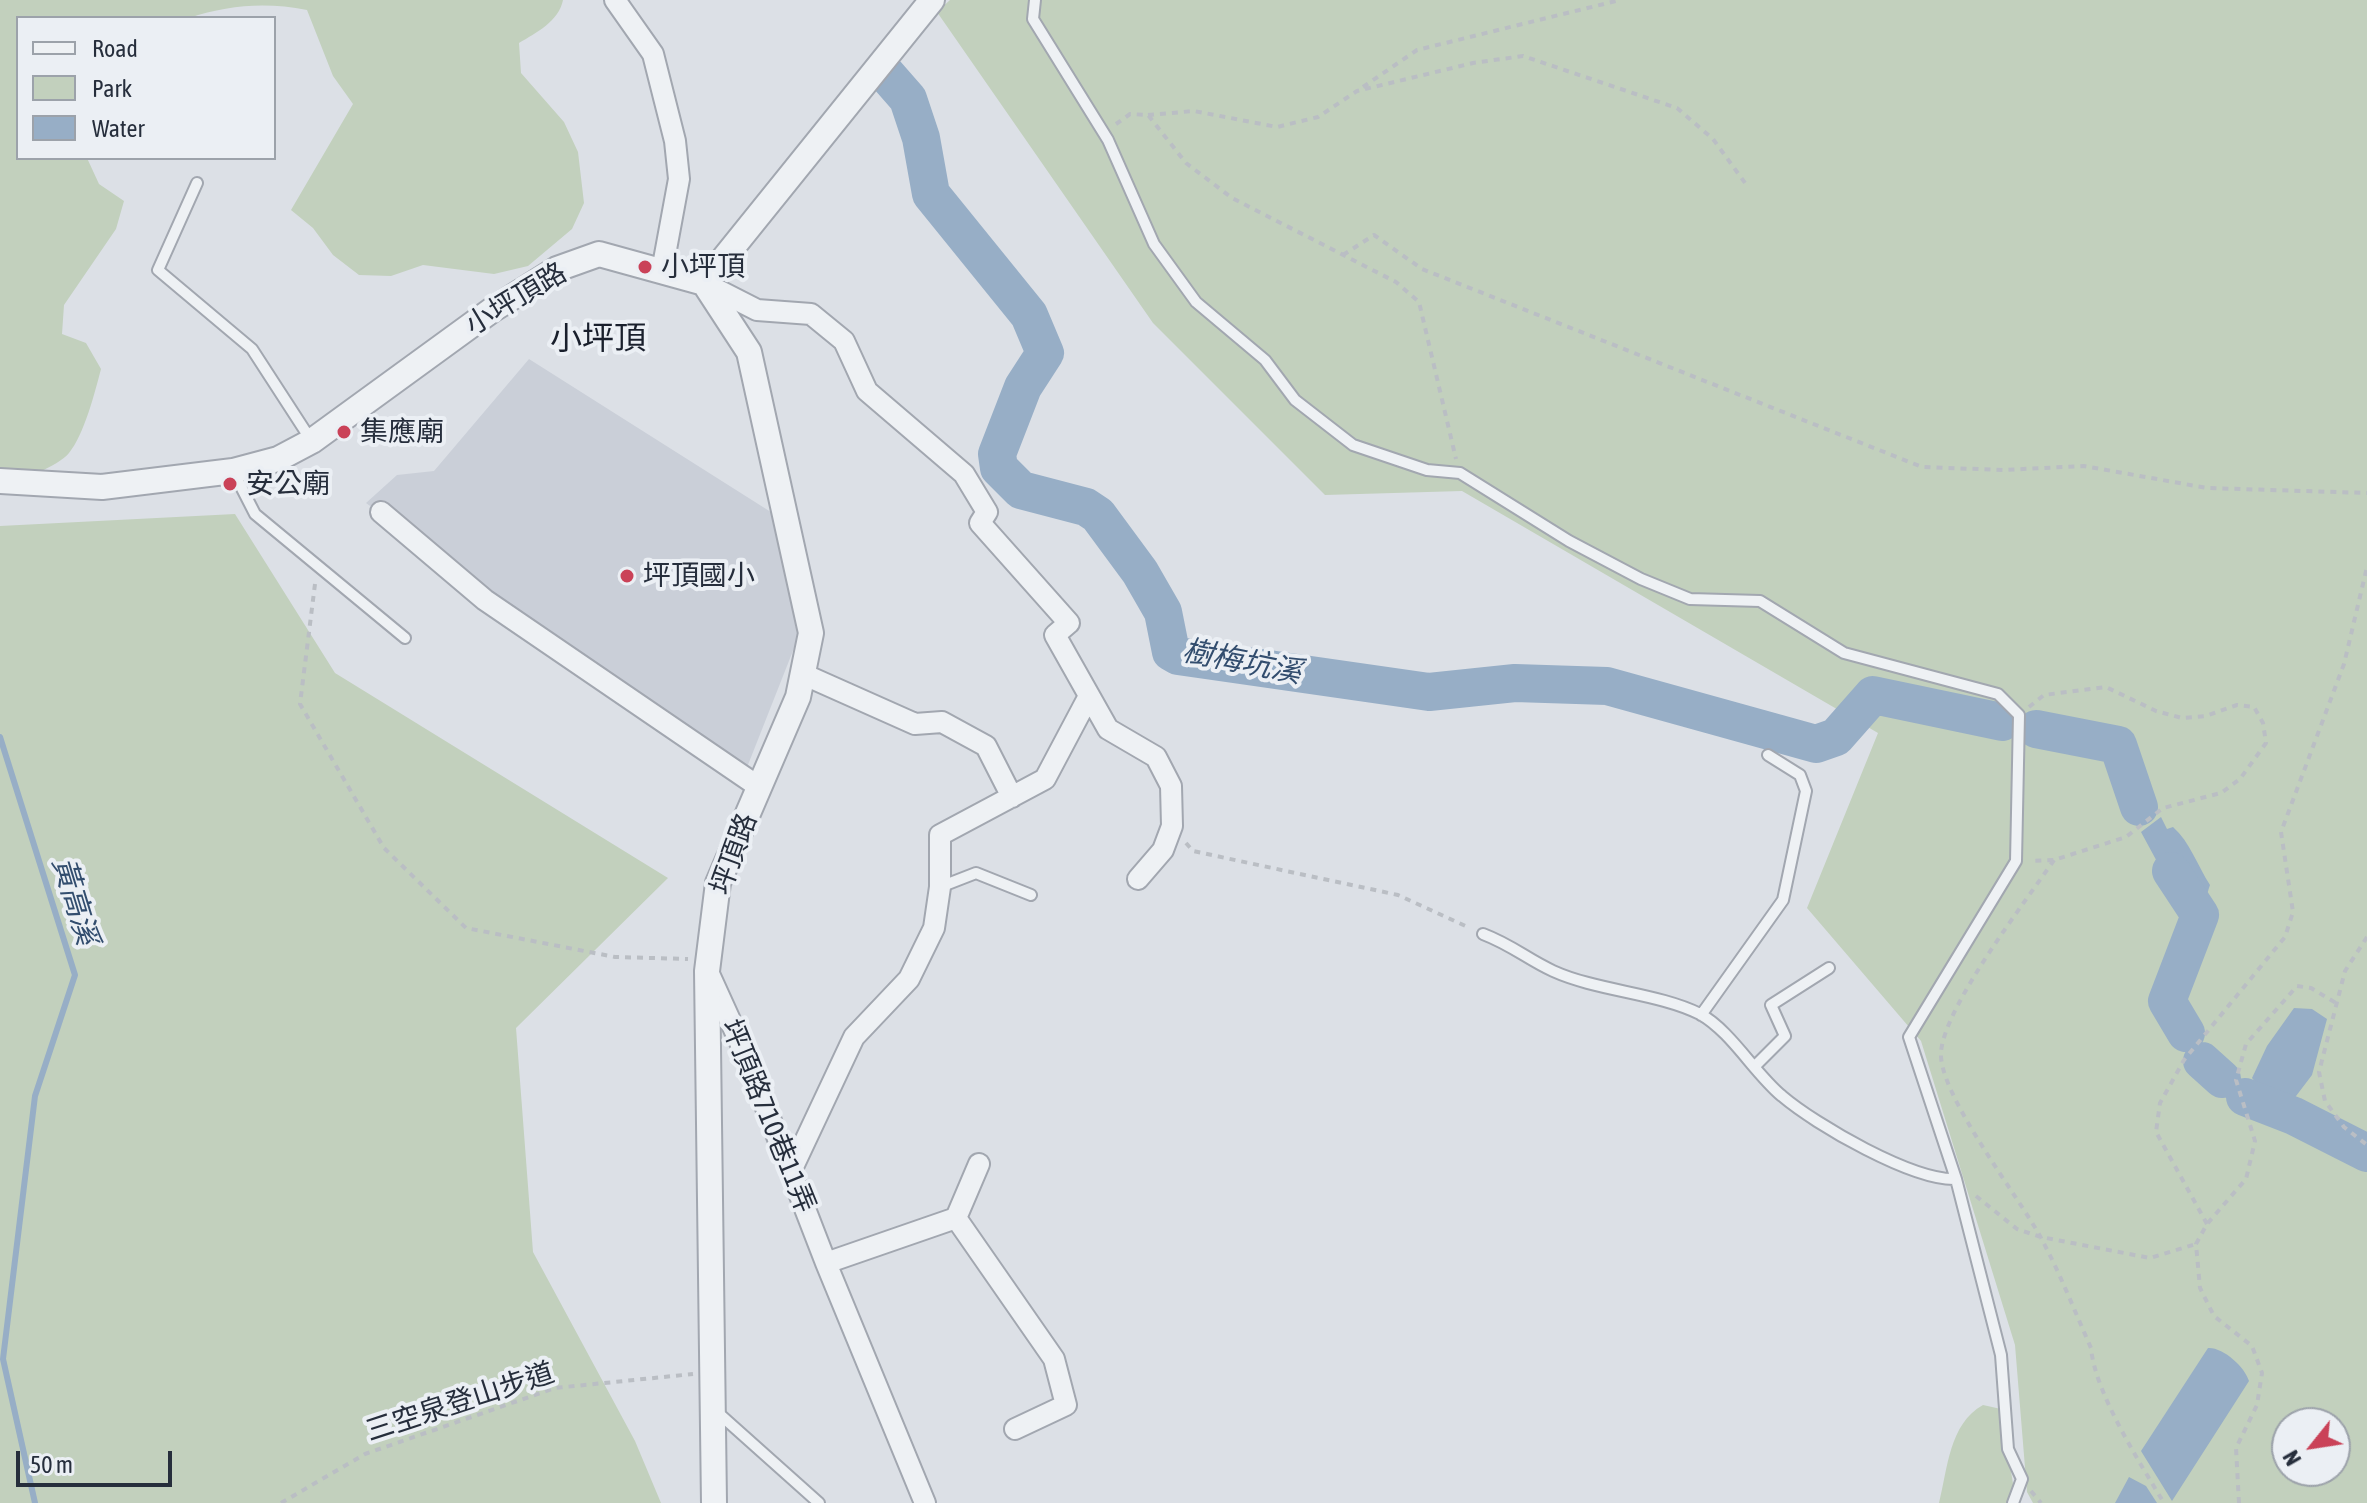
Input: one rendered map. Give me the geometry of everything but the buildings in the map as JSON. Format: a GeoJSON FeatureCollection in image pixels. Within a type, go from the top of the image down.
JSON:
{"type":"FeatureCollection","features":[{"type":"Feature","properties":{"kind":"street"},"geometry":{"type":"LineString","coordinates":[[615,0],[653,54],[675,141],[679,179],[662,271]]}},
{"type":"Feature","properties":{"kind":"street"},"geometry":{"type":"LineString","coordinates":[[932,0],[704,283],[757,310],[811,314],[844,341],[867,391],[964,474],[987,512],[980,523],[1069,623],[1055,635],[1108,729],[1156,757],[1171,786],[1172,826],[1163,850],[1138,879]]}},
{"type":"Feature","properties":{"kind":"street","name":"小坪頂路"},"geometry":{"type":"LineString","coordinates":[[0,481],[102,487],[233,471],[278,459],[312,441],[467,327],[557,269],[599,254],[704,283]]}},
{"type":"Feature","properties":{"kind":"street","name":"坪頂路"},"geometry":{"type":"LineString","coordinates":[[704,283],[749,352],[811,633],[805,675],[718,883],[708,966],[714,1503]]}},
{"type":"Feature","properties":{"kind":"street"},"geometry":{"type":"LineString","coordinates":[[381,512],[485,600],[759,787]]}},
{"type":"Feature","properties":{"kind":"street"},"geometry":{"type":"LineString","coordinates":[[805,675],[915,724],[942,722],[986,746],[1012,797]]}},
{"type":"Feature","properties":{"kind":"street"},"geometry":{"type":"LineString","coordinates":[[791,1171],[854,1037],[909,979],[934,928],[940,887],[940,835],[1045,779],[1089,696]]}},
{"type":"Feature","properties":{"kind":"street","name":"坪頂路710巷11弄"},"geometry":{"type":"LineString","coordinates":[[708,966],[925,1503]]}},
{"type":"Feature","properties":{"kind":"street"},"geometry":{"type":"LineString","coordinates":[[707,1040],[744,1051]]}},
{"type":"Feature","properties":{"kind":"street"},"geometry":{"type":"LineString","coordinates":[[826,1263],[956,1218],[979,1164]]}},
{"type":"Feature","properties":{"kind":"street"},"geometry":{"type":"LineString","coordinates":[[956,1218],[1054,1359],[1066,1405],[1015,1429]]}},
{"type":"Feature","properties":{"kind":"lane"},"geometry":{"type":"LineString","coordinates":[[1035,0],[1033,19],[1108,140],[1154,244],[1196,302],[1265,360],[1295,400],[1353,445],[1427,470],[1460,473],[1569,541],[1641,579],[1690,599],[1760,601],[1844,653],[1998,694],[2019,715],[2016,861],[1909,1037],[1956,1179],[2001,1355],[2008,1449],[2022,1479],[2013,1503]]}},
{"type":"Feature","properties":{"kind":"lane"},"geometry":{"type":"LineString","coordinates":[[197,183],[158,270],[252,349],[312,441]]}},
{"type":"Feature","properties":{"kind":"lane"},"geometry":{"type":"LineString","coordinates":[[233,471],[255,514],[405,638]]}},
{"type":"Feature","properties":{"kind":"lane"},"geometry":{"type":"LineString","coordinates":[[1701,1015],[1783,900],[1806,791],[1800,775],[1768,755]]}},
{"type":"Feature","properties":{"kind":"lane"},"geometry":{"type":"LineString","coordinates":[[940,887],[976,873],[1031,895]]}},
{"type":"Feature","properties":{"kind":"lane"},"geometry":{"type":"LineString","coordinates":[[1483,934],[1512,944],[1553,971],[1701,1015],[1755,1066],[1780,1095],[1843,1137],[1936,1180],[1956,1179]]}},
{"type":"Feature","properties":{"kind":"lane"},"geometry":{"type":"LineString","coordinates":[[1755,1066],[1785,1036],[1771,1005],[1829,968]]}},
{"type":"Feature","properties":{"kind":"lane"},"geometry":{"type":"LineString","coordinates":[[712,1407],[819,1503]]}},
{"type":"Feature","properties":{"kind":"path"},"geometry":{"type":"LineString","coordinates":[[1108,140],[1118,121],[1130,114],[1194,111],[1277,127],[1318,117],[1417,50],[1620,0]]}},
{"type":"Feature","properties":{"kind":"path"},"geometry":{"type":"LineString","coordinates":[[1357,91],[1473,63],[1523,56],[1677,108],[1713,139],[1748,187]]}},
{"type":"Feature","properties":{"kind":"path"},"geometry":{"type":"LineString","coordinates":[[1148,115],[1186,163],[1232,198],[1396,282],[1419,302],[1460,473]]}},
{"type":"Feature","properties":{"kind":"path"},"geometry":{"type":"LineString","coordinates":[[1343,255],[1374,235],[1422,269],[1922,467],[2003,470],[2084,466],[2207,488],[2367,493]]}},
{"type":"Feature","properties":{"kind":"path"},"geometry":{"type":"LineString","coordinates":[[317,566],[300,704],[384,848],[466,928],[615,957],[708,966]]}},
{"type":"Feature","properties":{"kind":"path"},"geometry":{"type":"LineString","coordinates":[[2207,1224],[2156,1132],[2160,1103],[2184,1060],[2285,937],[2293,912],[2281,832],[2344,664],[2367,567]]}},
{"type":"Feature","properties":{"kind":"path"},"geometry":{"type":"LineString","coordinates":[[2016,861],[2054,860],[2126,837],[2163,808],[2221,793],[2240,779],[2266,743],[2263,723],[2254,707],[2237,705],[2206,716],[2182,718],[2156,711],[2106,687],[2044,695],[2019,715]]}},
{"type":"Feature","properties":{"kind":"path"},"geometry":{"type":"LineString","coordinates":[[1172,826],[1193,851],[1398,895],[1483,934]]}},
{"type":"Feature","properties":{"kind":"path"},"geometry":{"type":"LineString","coordinates":[[2054,860],[1978,971],[1949,1026],[1941,1053],[1944,1070],[1978,1141],[2041,1237],[2091,1348],[2093,1365],[2133,1450],[2164,1503]]}},
{"type":"Feature","properties":{"kind":"path"},"geometry":{"type":"LineString","coordinates":[[2367,937],[2345,971],[2319,1072],[2325,1101],[2344,1127],[2367,1145]]}},
{"type":"Feature","properties":{"kind":"path"},"geometry":{"type":"LineString","coordinates":[[2239,1503],[2236,1448],[2257,1405],[2262,1373],[2252,1346],[2214,1316],[2200,1288],[2196,1244],[2207,1224],[2246,1179],[2255,1141],[2236,1080],[2246,1044],[2271,1011],[2297,986],[2311,988],[2336,1003]]}},
{"type":"Feature","properties":{"kind":"path"},"geometry":{"type":"LineString","coordinates":[[1956,1179],[2017,1229],[2041,1237],[2150,1258],[2196,1244]]}},
{"type":"Feature","properties":{"kind":"path","name":"三空泉登山步道"},"geometry":{"type":"LineString","coordinates":[[281,1503],[365,1454],[555,1388],[711,1372]]}},
{"type":"Feature","properties":{"kind":"shaded area","name":"坪頂國小"},"geometry":{"type":"Polygon","coordinates":[[[529,359],[774,514],[798,638],[744,775],[366,503],[397,475],[434,471],[529,359]]]}},
{"type":"Feature","properties":{"kind":"green space"},"geometry":{"type":"Polygon","coordinates":[[[0,0],[563,0],[552,20],[519,43],[521,73],[564,122],[578,152],[584,203],[572,229],[528,266],[494,274],[423,265],[391,276],[359,275],[333,255],[313,228],[291,210],[353,104],[333,76],[307,10],[262,6],[218,10],[196,16],[16,16],[16,160],[88,160],[99,184],[124,201],[116,229],[64,305],[62,334],[86,343],[101,369],[79,436],[69,453],[56,463],[26,477],[0,484],[0,0]]]}},
{"type":"Feature","properties":{"kind":"green space"},"geometry":{"type":"Polygon","coordinates":[[[950,0],[2367,0],[2367,1503],[2033,1503],[2027,1492],[2015,1345],[1921,1041],[1807,908],[1878,733],[1462,491],[1325,495],[1153,323],[937,12],[950,0]]]}},
{"type":"Feature","properties":{"kind":"green space"},"geometry":{"type":"Polygon","coordinates":[[[235,514],[335,673],[668,878],[516,1028],[533,1252],[635,1441],[661,1503],[0,1503],[0,526],[235,514]]]}},
{"type":"Feature","properties":{"kind":"green space"},"geometry":{"type":"Polygon","coordinates":[[[1983,1405],[2001,1409],[2014,1490],[2009,1503],[1939,1503],[1957,1435],[1963,1423],[1983,1405]]]}},
{"type":"Feature","properties":{"kind":"water"},"geometry":{"type":"Polygon","coordinates":[[[2161,817],[2167,829],[2173,827],[2184,840],[2210,885],[2197,914],[2180,922],[2185,902],[2174,893],[2141,832],[2161,817]]]}},
{"type":"Feature","properties":{"kind":"water"},"geometry":{"type":"Polygon","coordinates":[[[2294,1008],[2312,1009],[2327,1019],[2312,1075],[2293,1100],[2262,1090],[2252,1078],[2267,1046],[2294,1008]]]}},
{"type":"Feature","properties":{"kind":"water"},"geometry":{"type":"Polygon","coordinates":[[[2208,1348],[2233,1359],[2249,1381],[2172,1501],[2141,1451],[2208,1348]]]}},
{"type":"Feature","properties":{"kind":"water"},"geometry":{"type":"Polygon","coordinates":[[[2129,1477],[2146,1486],[2157,1503],[2115,1503],[2129,1477]]]}},
{"type":"Feature","properties":{"kind":"waterway","name":"樹梅坑溪"},"geometry":{"type":"LineString","coordinates":[[887,75],[908,99],[921,138],[931,194],[1029,315],[1045,353],[1023,387],[997,454],[999,468],[1021,490],[1086,507],[1098,515],[1140,572],[1163,612],[1171,652],[1178,656],[1429,692],[1515,683],[1607,686],[1816,744],[1836,737],[1873,695],[2002,722]]}},
{"type":"Feature","properties":{"kind":"waterway","name":"樹梅坑溪"},"geometry":{"type":"LineString","coordinates":[[2036,729],[2118,745],[2139,807]]}},
{"type":"Feature","properties":{"kind":"waterway","name":"黃高溪"},"geometry":{"type":"LineString","coordinates":[[0,737],[75,975],[35,1096],[3,1359],[35,1503]]}},
{"type":"Feature","properties":{"kind":"waterway","name":"樹梅坑溪"},"geometry":{"type":"LineString","coordinates":[[2171,871],[2200,915],[2167,1001],[2186,1033]]}},
{"type":"Feature","properties":{"kind":"waterway","name":"樹梅坑溪"},"geometry":{"type":"LineString","coordinates":[[2202,1061],[2222,1079]]}},
{"type":"Feature","properties":{"kind":"waterway","name":"樹梅坑溪"},"geometry":{"type":"LineString","coordinates":[[2245,1097],[2294,1116],[2367,1153]]}},
{"type":"Feature","properties":{"kind":"place","name":"小坪頂"},"geometry":{"type":"Point","coordinates":[645,267]}},
{"type":"Feature","properties":{"kind":"place","name":"集應廟"},"geometry":{"type":"Point","coordinates":[344,432]}},
{"type":"Feature","properties":{"kind":"place","name":"安公廟"},"geometry":{"type":"Point","coordinates":[230,484]}},
{"type":"Feature","properties":{"kind":"place","name":"坪頂國小"},"geometry":{"type":"Point","coordinates":[627,576]}},
{"type":"Feature","properties":{"kind":"district","name":"小坪頂"},"geometry":{"type":"Point","coordinates":[598,339]}}]}
